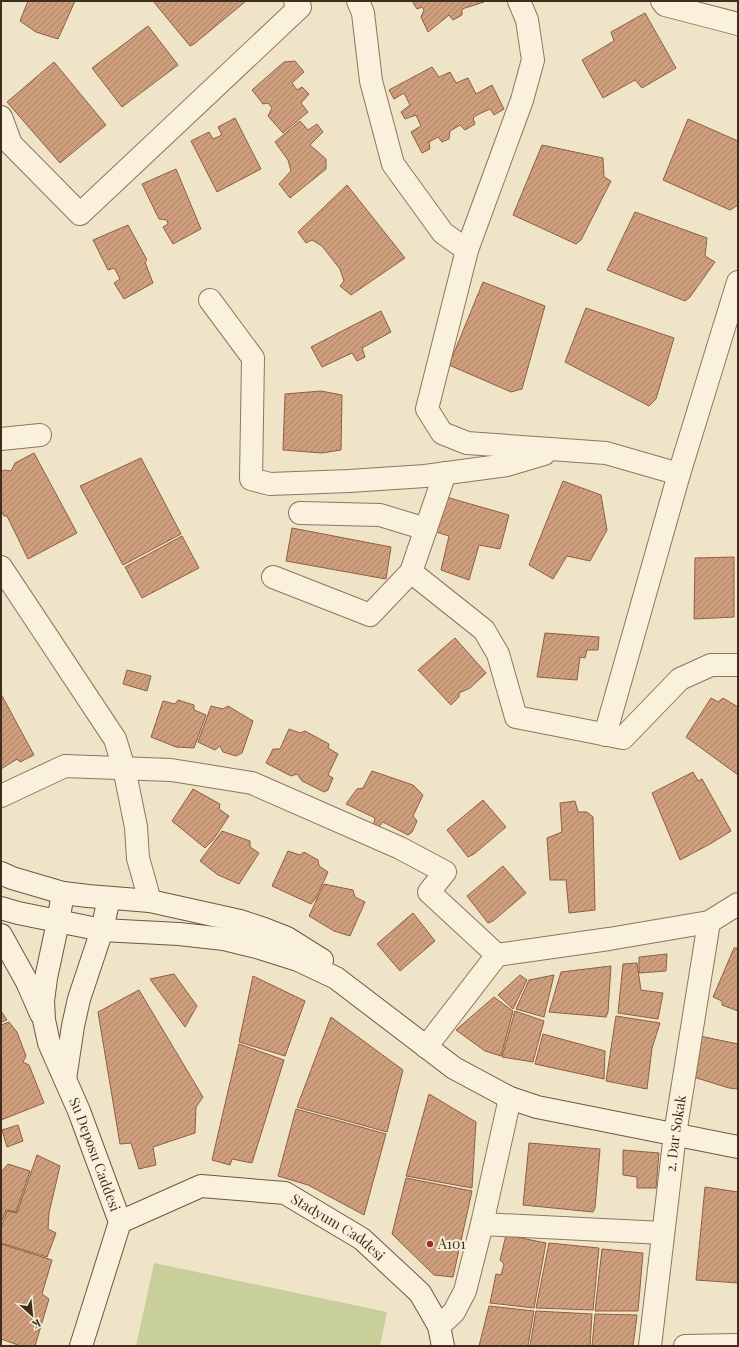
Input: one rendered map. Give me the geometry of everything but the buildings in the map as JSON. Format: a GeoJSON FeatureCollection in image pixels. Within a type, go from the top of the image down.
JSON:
{"type":"FeatureCollection","features":[{"type":"Feature","properties":{"kind":"street"},"geometry":{"type":"LineString","coordinates":[[1,117],[11,144],[80,214],[300,7],[295,1]]}},
{"type":"Feature","properties":{"kind":"street"},"geometry":{"type":"LineString","coordinates":[[358,1],[363,13],[371,80],[393,164],[443,233],[468,250]]}},
{"type":"Feature","properties":{"kind":"street"},"geometry":{"type":"LineString","coordinates":[[519,1],[527,20],[533,60],[522,100],[468,250],[427,409],[442,433],[467,443],[606,453],[679,474]]}},
{"type":"Feature","properties":{"kind":"street"},"geometry":{"type":"LineString","coordinates":[[662,1],[665,5],[738,24]]}},
{"type":"Feature","properties":{"kind":"street"},"geometry":{"type":"LineString","coordinates":[[605,735],[679,474],[738,282]]}},
{"type":"Feature","properties":{"kind":"street"},"geometry":{"type":"LineString","coordinates":[[210,300],[254,358],[251,479],[270,484],[356,481],[425,476],[507,465],[557,450]]}},
{"type":"Feature","properties":{"kind":"street"},"geometry":{"type":"LineString","coordinates":[[1,439],[40,435]]}},
{"type":"Feature","properties":{"kind":"street"},"geometry":{"type":"LineString","coordinates":[[273,576],[370,615],[411,572],[445,473]]}},
{"type":"Feature","properties":{"kind":"street"},"geometry":{"type":"LineString","coordinates":[[300,513],[380,515],[426,530]]}},
{"type":"Feature","properties":{"kind":"street"},"geometry":{"type":"LineString","coordinates":[[1,567],[115,739],[124,768],[136,827],[138,858],[150,901]]}},
{"type":"Feature","properties":{"kind":"street"},"geometry":{"type":"LineString","coordinates":[[411,572],[484,630],[498,654],[516,717],[623,738],[680,679],[711,665],[738,665]]}},
{"type":"Feature","properties":{"kind":"street"},"geometry":{"type":"LineString","coordinates":[[1,796],[65,766],[171,770],[252,783],[400,848],[445,872],[428,892],[497,955]]}},
{"type":"Feature","properties":{"kind":"street"},"geometry":{"type":"LineString","coordinates":[[1,873],[12,878],[63,893],[150,901],[240,921],[288,938],[315,954],[328,963],[336,978]]}},
{"type":"Feature","properties":{"kind":"street","name":"Su Deposu Caddesi"},"geometry":{"type":"LineString","coordinates":[[63,893],[46,978],[43,1001],[44,1020],[49,1043],[79,1111],[120,1222],[81,1346]]}},
{"type":"Feature","properties":{"kind":"street"},"geometry":{"type":"LineString","coordinates":[[65,1079],[73,1026],[79,999],[102,930],[110,898]]}},
{"type":"Feature","properties":{"kind":"street"},"geometry":{"type":"LineString","coordinates":[[426,1047],[497,955],[609,939],[709,922],[738,904]]}},
{"type":"Feature","properties":{"kind":"street"},"geometry":{"type":"LineString","coordinates":[[1,908],[58,922],[102,930],[179,934],[224,939],[298,960],[336,978],[454,1068],[510,1098],[537,1107],[738,1147]]}},
{"type":"Feature","properties":{"kind":"street","name":"2. Dar Sokak"},"geometry":{"type":"LineString","coordinates":[[650,1346],[675,1134],[709,922]]}},
{"type":"Feature","properties":{"kind":"street"},"geometry":{"type":"LineString","coordinates":[[1,935],[27,982],[44,1020]]}},
{"type":"Feature","properties":{"kind":"street"},"geometry":{"type":"LineString","coordinates":[[441,1336],[465,1291],[482,1224],[510,1098]]}},
{"type":"Feature","properties":{"kind":"street","name":"Stadyum Caddesi"},"geometry":{"type":"LineString","coordinates":[[120,1222],[201,1186],[285,1193],[362,1240],[420,1293],[441,1336]]}},
{"type":"Feature","properties":{"kind":"street"},"geometry":{"type":"LineString","coordinates":[[482,1224],[663,1233]]}},
{"type":"Feature","properties":{"kind":"street"},"geometry":{"type":"LineString","coordinates":[[685,1346],[738,1344]]}},
{"type":"Feature","properties":{"kind":"green space"},"geometry":{"type":"Polygon","coordinates":[[[154,1263],[387,1312],[380,1346],[136,1346],[154,1263]]]}},
{"type":"Feature","properties":{"kind":"place","name":"A101"},"geometry":{"type":"Point","coordinates":[430,1244]}}]}
